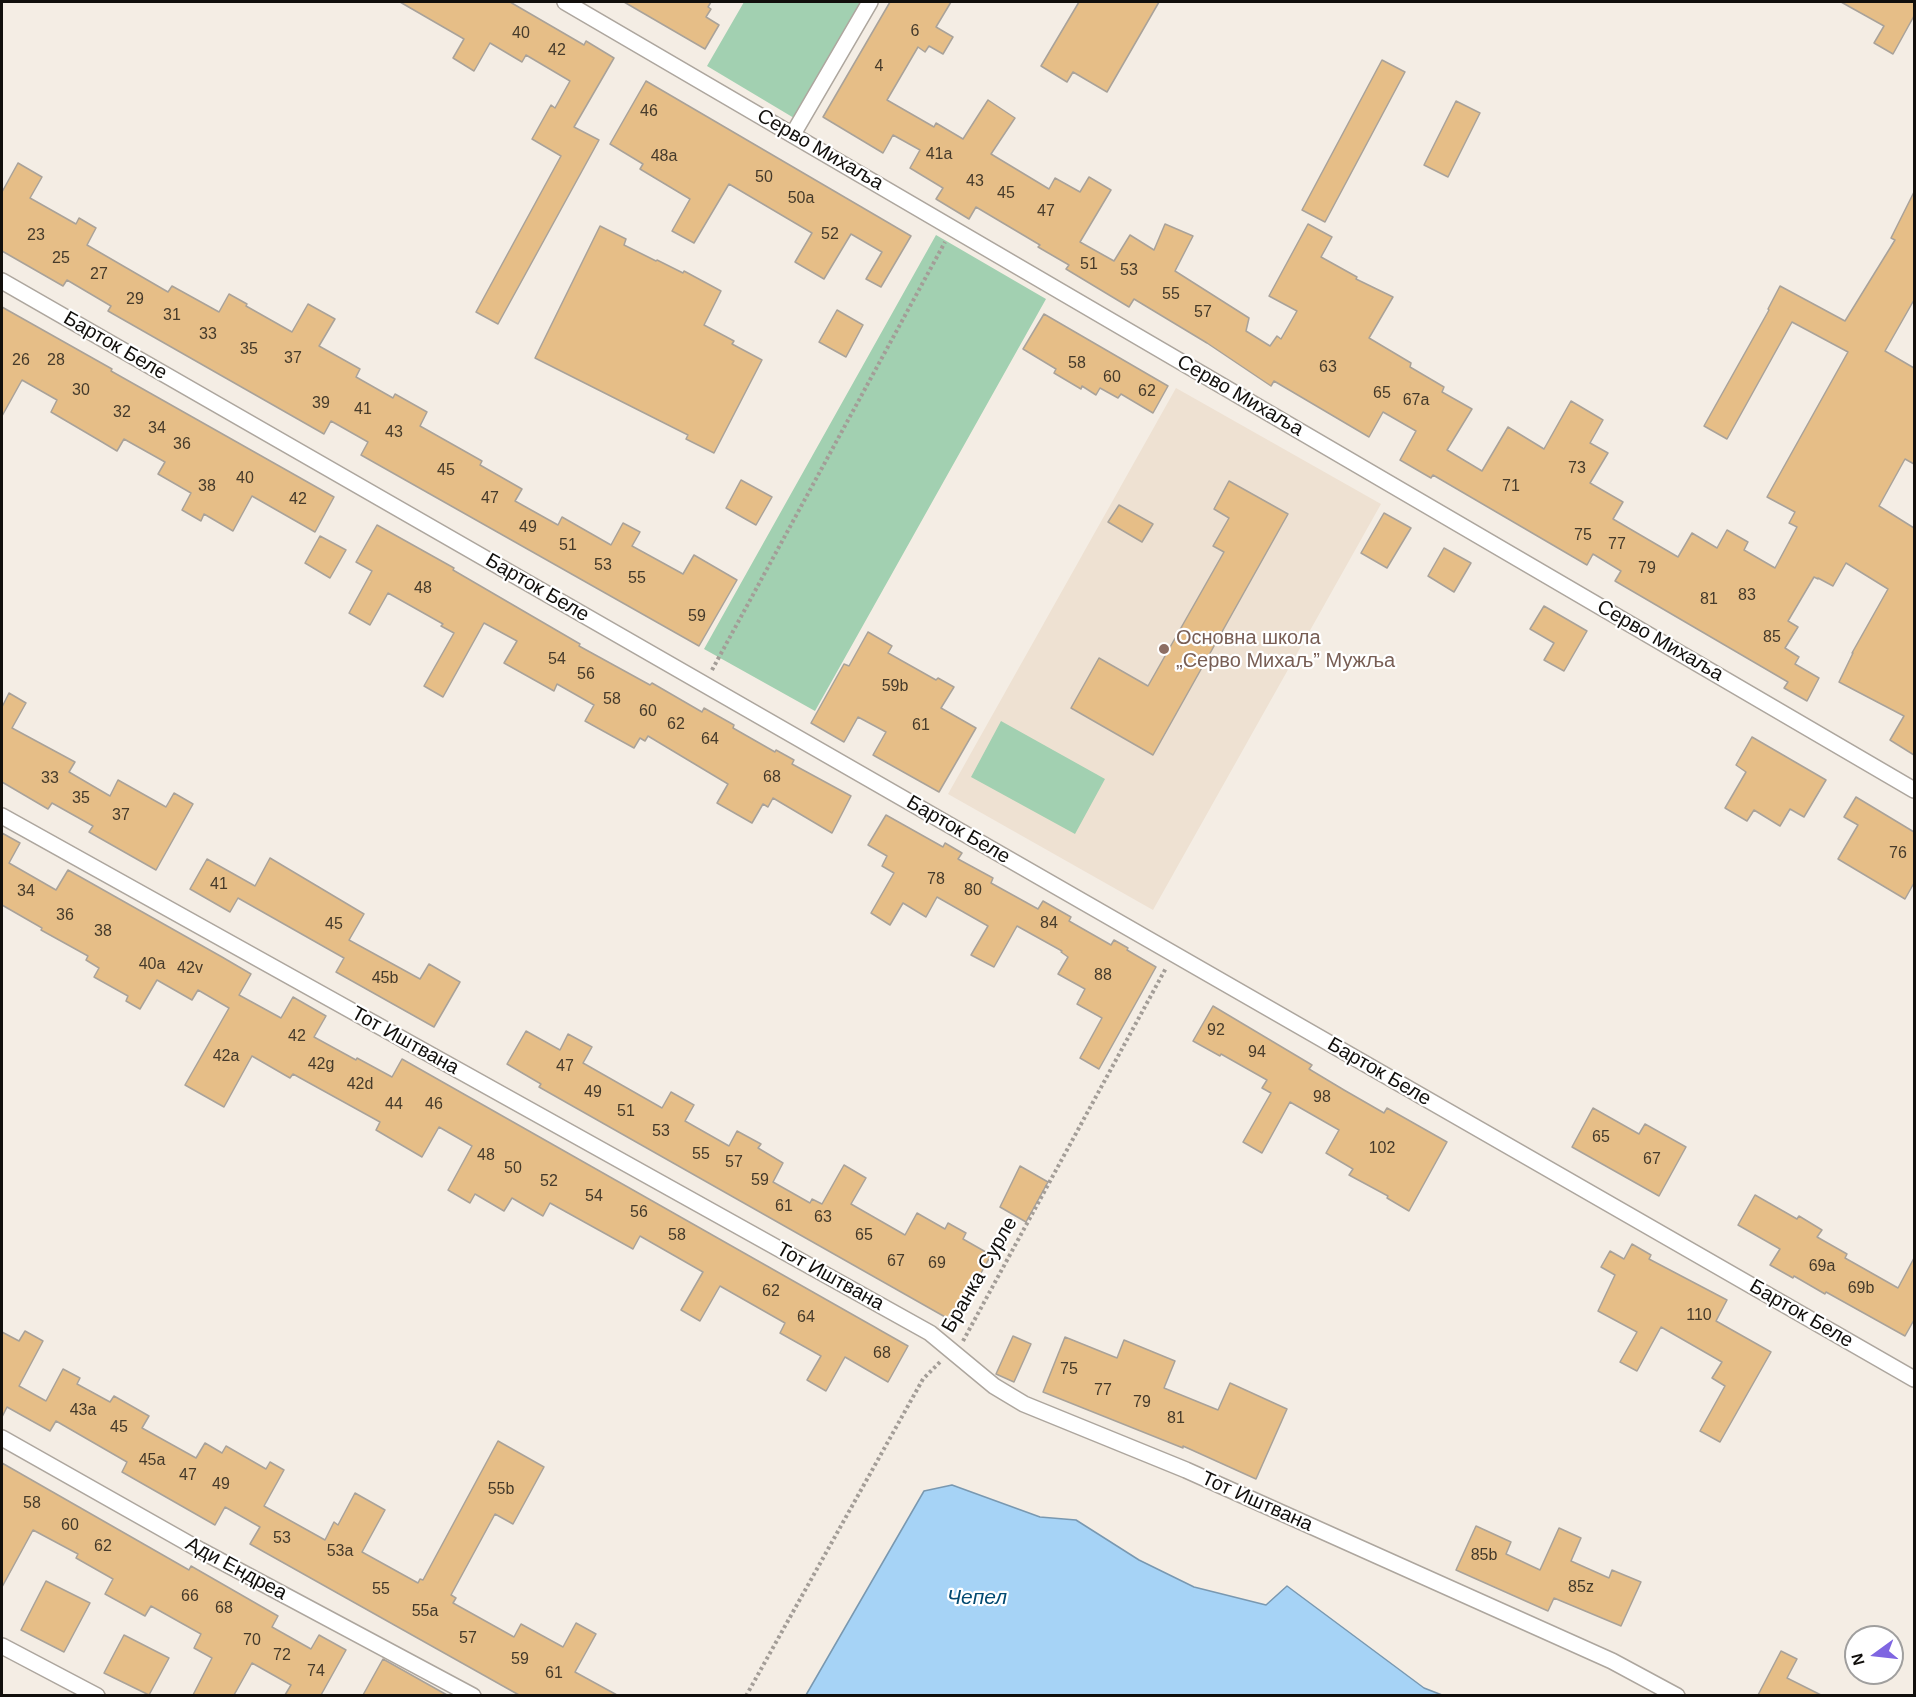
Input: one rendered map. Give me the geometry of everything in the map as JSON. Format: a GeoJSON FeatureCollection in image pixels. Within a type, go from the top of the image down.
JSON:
{"type":"FeatureCollection","features":[{"type":"Feature","properties":{"kind":"street","name":"Серво Михаља"},"geometry":{"type":"LineString","coordinates":[[566,2],[1914,790]]}},
{"type":"Feature","properties":{"kind":"street"},"geometry":{"type":"LineString","coordinates":[[793,135],[870,2]]}},
{"type":"Feature","properties":{"kind":"street","name":"Барток Беле"},"geometry":{"type":"LineString","coordinates":[[2,280],[1914,1379]]}},
{"type":"Feature","properties":{"kind":"street","name":"Тот Иштвана"},"geometry":{"type":"LineString","coordinates":[[2,816],[930,1333],[994,1386],[1024,1404],[1197,1475],[1612,1661],[1677,1695]]}},
{"type":"Feature","properties":{"kind":"street","name":"Ади Ендреа"},"geometry":{"type":"LineString","coordinates":[[2,1438],[200,1550],[473,1695]]}},
{"type":"Feature","properties":{"kind":"street"},"geometry":{"type":"LineString","coordinates":[[2,1646],[97,1695]]}},
{"type":"Feature","properties":{"kind":"path"},"geometry":{"type":"LineString","coordinates":[[704,684],[953,228]]}},
{"type":"Feature","properties":{"kind":"path","name":"Бранка Сурле"},"geometry":{"type":"LineString","coordinates":[[746,1695],[923,1379],[963,1342],[1174,954]]}},
{"type":"Feature","properties":{"kind":"shaded area","name":"Основна школа „Серво Михаљ” Мужља"},"geometry":{"type":"Polygon","coordinates":[[[1176,388],[1381,504],[1153,910],[948,794],[1176,388]]]}},
{"type":"Feature","properties":{"kind":"green space"},"geometry":{"type":"Polygon","coordinates":[[[744,2],[862,2],[794,118],[707,66],[744,2]]]}},
{"type":"Feature","properties":{"kind":"green space"},"geometry":{"type":"Polygon","coordinates":[[[936,235],[1046,299],[815,711],[704,649],[936,235]]]}},
{"type":"Feature","properties":{"kind":"green space"},"geometry":{"type":"Polygon","coordinates":[[[1001,721],[1105,779],[1075,834],[971,777],[1001,721]]]}},
{"type":"Feature","properties":{"kind":"water","name":"Чепел"},"geometry":{"type":"Polygon","coordinates":[[[952,1485],[1040,1517],[1076,1520],[1139,1560],[1194,1587],[1266,1605],[1287,1586],[1424,1688],[1442,1695],[806,1695],[924,1491],[952,1485]]]}},
{"type":"Feature","properties":{"kind":"building"},"geometry":{"type":"Polygon","coordinates":[[[400,2],[510,2],[584,45],[586,41],[614,58],[574,127],[599,140],[498,324],[476,312],[561,156],[532,139],[551,105],[555,108],[570,81],[526,55],[522,62],[490,43],[474,71],[453,58],[464,39],[400,2]]]}},
{"type":"Feature","properties":{"kind":"building"},"geometry":{"type":"Polygon","coordinates":[[[624,2],[711,2],[708,7],[711,9],[706,17],[719,25],[705,49],[624,2]]]}},
{"type":"Feature","properties":{"kind":"building"},"geometry":{"type":"Polygon","coordinates":[[[890,2],[951,2],[936,27],[953,37],[943,54],[929,46],[925,52],[918,47],[887,100],[934,127],[936,123],[963,139],[988,100],[1015,118],[991,154],[1049,189],[1055,178],[1080,192],[1089,177],[1111,190],[1080,242],[1114,261],[1130,235],[1154,250],[1165,224],[1193,236],[1175,271],[1249,318],[1246,331],[1270,346],[1277,336],[1281,339],[1297,311],[1269,296],[1308,224],[1332,237],[1321,257],[1357,277],[1356,279],[1393,297],[1369,338],[1411,363],[1410,367],[1444,387],[1442,392],[1472,409],[1447,450],[1482,471],[1508,427],[1544,449],[1571,401],[1603,420],[1590,443],[1608,453],[1590,483],[1623,502],[1613,519],[1678,557],[1692,533],[1717,548],[1727,530],[1748,542],[1744,550],[1775,568],[1797,527],[1789,523],[1795,512],[1767,497],[1848,352],[1792,322],[1727,439],[1704,426],[1780,286],[1845,321],[1895,240],[1891,238],[1914,192],[1914,300],[1885,351],[1914,368],[1914,464],[1905,459],[1879,506],[1914,528],[1914,755],[1890,740],[1904,716],[1839,682],[1852,653],[1888,589],[1846,563],[1833,586],[1814,577],[1788,621],[1798,627],[1785,648],[1799,657],[1795,664],[1819,678],[1807,701],[1784,688],[1788,682],[1615,581],[1621,571],[1593,554],[1587,565],[1433,475],[1431,478],[1400,460],[1416,431],[1383,412],[1369,437],[1274,381],[1271,386],[1207,343],[1134,299],[1129,307],[1066,269],[1069,265],[1038,247],[1040,245],[976,207],[969,219],[936,199],[943,188],[910,168],[920,150],[893,135],[883,153],[823,117],[890,2]]]}},
{"type":"Feature","properties":{"kind":"building"},"geometry":{"type":"Polygon","coordinates":[[[1079,2],[1159,2],[1107,92],[1073,72],[1067,82],[1041,66],[1079,2]]]}},
{"type":"Feature","properties":{"kind":"building"},"geometry":{"type":"Polygon","coordinates":[[[1841,2],[1914,2],[1914,16],[1893,54],[1874,43],[1884,26],[1841,2]]]}},
{"type":"Feature","properties":{"kind":"building"},"geometry":{"type":"Polygon","coordinates":[[[1382,60],[1405,72],[1325,222],[1302,210],[1382,60]]]}},
{"type":"Feature","properties":{"kind":"building"},"geometry":{"type":"Polygon","coordinates":[[[646,81],[911,236],[881,287],[866,279],[882,252],[851,234],[824,279],[795,262],[812,233],[729,184],[694,243],[672,231],[690,199],[640,169],[643,164],[610,144],[646,81]]]}},
{"type":"Feature","properties":{"kind":"building"},"geometry":{"type":"Polygon","coordinates":[[[1456,101],[1480,113],[1448,177],[1424,165],[1456,101]]]}},
{"type":"Feature","properties":{"kind":"building"},"geometry":{"type":"Polygon","coordinates":[[[18,163],[42,177],[30,198],[76,224],[79,218],[96,228],[87,245],[168,292],[172,286],[219,312],[229,294],[292,332],[308,304],[335,319],[319,346],[360,369],[356,377],[393,398],[395,394],[427,412],[420,426],[482,461],[480,465],[522,489],[515,501],[558,525],[562,517],[611,545],[623,523],[640,532],[632,546],[683,574],[694,555],[737,580],[699,646],[361,455],[368,442],[331,421],[324,434],[108,311],[111,306],[67,280],[63,286],[2,251],[2,192],[18,163]]]}},
{"type":"Feature","properties":{"kind":"building"},"geometry":{"type":"Polygon","coordinates":[[[600,226],[626,239],[624,245],[683,273],[684,271],[721,291],[704,325],[734,341],[732,344],[762,360],[714,453],[686,439],[688,435],[535,358],[600,226]]]}},
{"type":"Feature","properties":{"kind":"building"},"geometry":{"type":"Polygon","coordinates":[[[2,307],[334,497],[315,532],[252,496],[233,531],[204,514],[201,521],[182,510],[191,493],[158,474],[165,462],[124,439],[117,451],[51,412],[57,400],[22,380],[2,416],[2,307]]]}},
{"type":"Feature","properties":{"kind":"building"},"geometry":{"type":"Polygon","coordinates":[[[837,310],[863,325],[846,357],[819,342],[837,310]]]}},
{"type":"Feature","properties":{"kind":"building"},"geometry":{"type":"Polygon","coordinates":[[[1044,314],[1168,386],[1153,413],[1121,394],[1118,398],[1100,388],[1096,395],[1082,386],[1081,389],[1054,373],[1056,369],[1023,349],[1044,314]]]}},
{"type":"Feature","properties":{"kind":"building"},"geometry":{"type":"Polygon","coordinates":[[[741,480],[772,497],[756,525],[726,508],[741,480]]]}},
{"type":"Feature","properties":{"kind":"building"},"geometry":{"type":"Polygon","coordinates":[[[1229,481],[1288,514],[1153,755],[1071,708],[1099,658],[1148,686],[1224,552],[1213,546],[1229,518],[1214,509],[1229,481]]]}},
{"type":"Feature","properties":{"kind":"building"},"geometry":{"type":"Polygon","coordinates":[[[1119,505],[1153,524],[1142,542],[1108,522],[1119,505]]]}},
{"type":"Feature","properties":{"kind":"building"},"geometry":{"type":"Polygon","coordinates":[[[1384,513],[1411,528],[1387,568],[1361,553],[1384,513]]]}},
{"type":"Feature","properties":{"kind":"building"},"geometry":{"type":"Polygon","coordinates":[[[377,525],[454,568],[453,570],[580,644],[579,646],[650,685],[652,683],[702,712],[704,708],[734,725],[733,728],[794,760],[792,764],[851,796],[832,833],[773,798],[768,807],[763,804],[752,823],[717,803],[728,784],[648,736],[645,741],[640,738],[634,748],[585,721],[594,705],[557,684],[554,691],[504,663],[517,641],[484,623],[443,697],[424,686],[454,633],[441,626],[443,624],[388,593],[370,625],[349,613],[372,571],[356,562],[377,525]]]}},
{"type":"Feature","properties":{"kind":"building"},"geometry":{"type":"Polygon","coordinates":[[[320,536],[346,550],[330,578],[305,563],[320,536]]]}},
{"type":"Feature","properties":{"kind":"building"},"geometry":{"type":"Polygon","coordinates":[[[1444,548],[1471,563],[1454,592],[1428,576],[1444,548]]]}},
{"type":"Feature","properties":{"kind":"building"},"geometry":{"type":"Polygon","coordinates":[[[1544,606],[1587,631],[1564,671],[1544,660],[1554,643],[1530,629],[1544,606]]]}},
{"type":"Feature","properties":{"kind":"building"},"geometry":{"type":"Polygon","coordinates":[[[868,632],[892,646],[888,653],[936,680],[938,678],[954,687],[941,708],[976,728],[939,792],[873,755],[886,732],[858,717],[844,742],[811,723],[844,664],[849,666],[868,632]]]}},
{"type":"Feature","properties":{"kind":"building"},"geometry":{"type":"Polygon","coordinates":[[[9,693],[26,703],[12,728],[75,762],[69,772],[110,796],[118,780],[166,807],[174,793],[193,804],[156,870],[89,832],[93,826],[52,803],[48,809],[2,782],[2,707],[9,693]]]}},
{"type":"Feature","properties":{"kind":"building"},"geometry":{"type":"Polygon","coordinates":[[[1752,737],[1826,780],[1804,817],[1790,809],[1780,826],[1754,810],[1747,821],[1725,808],[1746,772],[1736,765],[1752,737]]]}},
{"type":"Feature","properties":{"kind":"building"},"geometry":{"type":"Polygon","coordinates":[[[1856,797],[1914,832],[1914,883],[1905,899],[1838,859],[1858,825],[1844,817],[1856,797]]]}},
{"type":"Feature","properties":{"kind":"building"},"geometry":{"type":"Polygon","coordinates":[[[886,815],[943,847],[945,843],[962,853],[958,859],[993,878],[991,883],[1038,909],[1043,901],[1071,917],[1069,921],[1111,945],[1114,940],[1156,967],[1099,1069],[1080,1058],[1102,1018],[1077,1004],[1085,989],[1058,974],[1068,957],[1062,951],[1017,926],[994,967],[971,955],[988,926],[937,897],[926,917],[903,903],[890,925],[871,913],[894,873],[882,866],[887,856],[868,845],[886,815]]]}},
{"type":"Feature","properties":{"kind":"building"},"geometry":{"type":"Polygon","coordinates":[[[2,833],[20,843],[9,863],[56,890],[68,870],[251,974],[239,995],[281,1018],[293,997],[326,1016],[314,1037],[392,1077],[402,1059],[908,1346],[888,1382],[845,1357],[826,1391],[807,1380],[821,1356],[780,1333],[785,1323],[720,1286],[700,1321],[681,1310],[703,1272],[640,1236],[633,1249],[550,1203],[543,1216],[512,1198],[504,1211],[475,1194],[470,1203],[448,1190],[472,1146],[439,1127],[422,1157],[376,1130],[380,1122],[293,1074],[290,1078],[252,1056],[224,1107],[185,1085],[229,1008],[198,990],[192,1000],[157,980],[140,1009],[126,1001],[128,996],[94,977],[99,968],[86,960],[88,956],[2,905],[2,833]]]}},
{"type":"Feature","properties":{"kind":"building"},"geometry":{"type":"Polygon","coordinates":[[[270,858],[364,914],[349,940],[420,979],[429,964],[460,982],[434,1027],[336,972],[344,958],[238,898],[230,912],[190,889],[207,859],[255,886],[270,858]]]}},
{"type":"Feature","properties":{"kind":"building"},"geometry":{"type":"Polygon","coordinates":[[[1213,1006],[1312,1065],[1309,1069],[1344,1090],[1384,1113],[1387,1108],[1447,1142],[1409,1211],[1387,1198],[1388,1196],[1349,1175],[1353,1169],[1326,1153],[1339,1130],[1290,1102],[1262,1153],[1243,1142],[1271,1093],[1262,1088],[1267,1080],[1193,1041],[1213,1006]]]}},
{"type":"Feature","properties":{"kind":"building"},"geometry":{"type":"Polygon","coordinates":[[[526,1031],[560,1050],[568,1034],[592,1047],[583,1063],[662,1108],[671,1092],[694,1105],[685,1121],[729,1146],[737,1131],[761,1144],[758,1148],[783,1163],[773,1182],[810,1203],[812,1199],[822,1204],[844,1165],[866,1178],[851,1204],[905,1235],[917,1213],[945,1229],[948,1223],[966,1233],[963,1239],[991,1255],[954,1322],[539,1087],[541,1084],[507,1064],[526,1031]]]}},
{"type":"Feature","properties":{"kind":"building"},"geometry":{"type":"Polygon","coordinates":[[[1593,1108],[1639,1134],[1645,1124],[1686,1147],[1659,1196],[1572,1147],[1593,1108]]]}},
{"type":"Feature","properties":{"kind":"building"},"geometry":{"type":"Polygon","coordinates":[[[1020,1166],[1048,1182],[1026,1222],[1000,1207],[1020,1166]]]}},
{"type":"Feature","properties":{"kind":"building"},"geometry":{"type":"Polygon","coordinates":[[[1755,1195],[1797,1219],[1799,1216],[1822,1230],[1817,1237],[1847,1254],[1845,1258],[1898,1288],[1914,1258],[1914,1320],[1905,1336],[1826,1292],[1825,1294],[1770,1265],[1780,1249],[1738,1225],[1755,1195]]]}},
{"type":"Feature","properties":{"kind":"building"},"geometry":{"type":"Polygon","coordinates":[[[1632,1244],[1651,1255],[1649,1259],[1727,1300],[1716,1321],[1771,1352],[1720,1442],[1700,1431],[1725,1386],[1712,1378],[1722,1362],[1661,1327],[1637,1371],[1620,1362],[1637,1332],[1598,1311],[1615,1275],[1601,1267],[1610,1251],[1624,1259],[1632,1244]]]}},
{"type":"Feature","properties":{"kind":"building"},"geometry":{"type":"Polygon","coordinates":[[[25,1331],[43,1341],[19,1386],[46,1401],[63,1369],[80,1378],[77,1384],[110,1402],[114,1396],[149,1416],[142,1428],[196,1458],[205,1443],[222,1453],[226,1446],[266,1469],[270,1462],[284,1470],[264,1506],[325,1540],[334,1522],[338,1525],[355,1493],[385,1510],[362,1552],[418,1583],[420,1579],[423,1580],[498,1441],[544,1467],[513,1524],[495,1514],[451,1595],[456,1598],[453,1603],[514,1637],[521,1624],[563,1647],[576,1623],[596,1634],[575,1672],[617,1695],[519,1695],[250,1544],[260,1527],[225,1507],[215,1525],[122,1472],[127,1462],[56,1421],[50,1431],[7,1407],[2,1417],[2,1332],[19,1341],[25,1331]]]}},
{"type":"Feature","properties":{"kind":"building"},"geometry":{"type":"Polygon","coordinates":[[[1013,1336],[1031,1344],[1014,1382],[996,1374],[1013,1336]]]}},
{"type":"Feature","properties":{"kind":"building"},"geometry":{"type":"Polygon","coordinates":[[[1065,1337],[1117,1358],[1124,1340],[1175,1361],[1164,1388],[1218,1410],[1230,1383],[1287,1409],[1256,1479],[1183,1446],[1183,1448],[1043,1392],[1065,1337]]]}},
{"type":"Feature","properties":{"kind":"building"},"geometry":{"type":"Polygon","coordinates":[[[2,1463],[189,1570],[191,1566],[278,1616],[272,1627],[311,1649],[319,1635],[346,1650],[321,1695],[285,1695],[291,1685],[252,1663],[234,1695],[193,1695],[212,1658],[194,1648],[201,1634],[151,1606],[145,1616],[105,1594],[113,1579],[76,1558],[78,1554],[33,1530],[2,1587],[2,1463]]]}},
{"type":"Feature","properties":{"kind":"building"},"geometry":{"type":"Polygon","coordinates":[[[1476,1526],[1511,1542],[1506,1554],[1540,1570],[1559,1528],[1581,1538],[1571,1561],[1609,1578],[1612,1570],[1641,1582],[1621,1626],[1554,1598],[1548,1611],[1456,1570],[1476,1526]]]}},
{"type":"Feature","properties":{"kind":"building"},"geometry":{"type":"Polygon","coordinates":[[[46,1581],[90,1603],[64,1652],[21,1630],[46,1581]]]}},
{"type":"Feature","properties":{"kind":"building"},"geometry":{"type":"Polygon","coordinates":[[[124,1635],[169,1658],[149,1695],[104,1673],[124,1635]]]}},
{"type":"Feature","properties":{"kind":"building"},"geometry":{"type":"Polygon","coordinates":[[[1781,1651],[1797,1659],[1787,1678],[1821,1695],[1758,1695],[1781,1651]]]}},
{"type":"Feature","properties":{"kind":"building"},"geometry":{"type":"Polygon","coordinates":[[[383,1659],[447,1695],[363,1695],[383,1659]]]}},
{"type":"Feature","properties":{"kind":"place","name":"Основна школа „Серво Михаљ” Мужља"},"geometry":{"type":"Point","coordinates":[1164,649]}}]}
